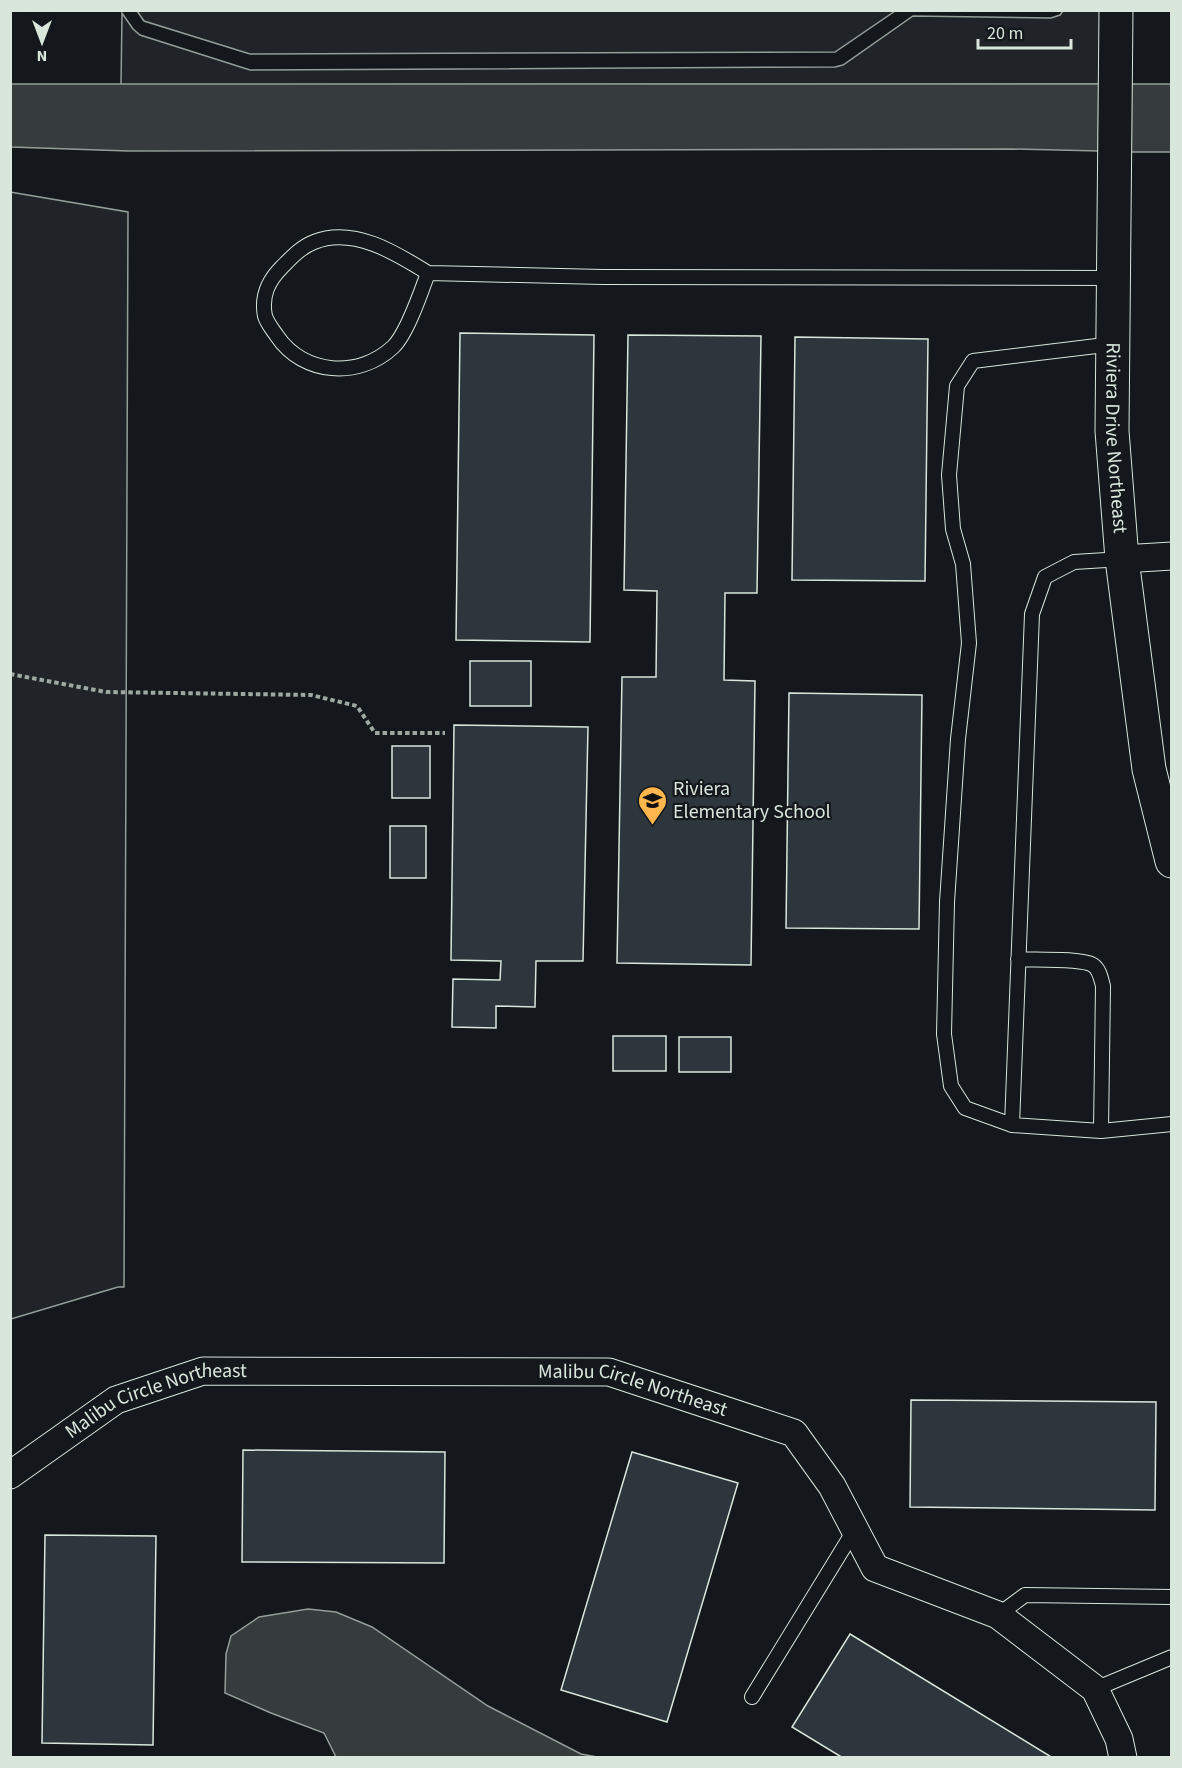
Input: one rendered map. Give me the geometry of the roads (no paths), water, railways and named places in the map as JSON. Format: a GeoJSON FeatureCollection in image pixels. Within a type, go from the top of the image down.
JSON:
{"type":"FeatureCollection","features":[{"type":"Feature","properties":{"kind":"street","name":"Riviera Drive Northeast"},"geometry":{"type":"LineString","coordinates":[[1116,10],[1112,431],[1122,559],[1149,769],[1172,861]]}},
{"type":"Feature","properties":{"kind":"street"},"geometry":{"type":"LineString","coordinates":[[1122,559],[1172,556]]}},
{"type":"Feature","properties":{"kind":"street","name":"Malibu Circle Northeast"},"geometry":{"type":"LineString","coordinates":[[10,1475],[116,1400],[202,1371],[609,1372],[794,1433],[832,1486],[875,1568],[998,1615],[1095,1689],[1119,1738],[1123,1758]]}},
{"type":"Feature","properties":{"kind":"lane"},"geometry":{"type":"LineString","coordinates":[[428,273],[413,313],[394,347],[356,368],[329,368],[305,361],[282,343],[266,319],[264,299],[270,278],[297,252],[313,242],[334,236],[356,237],[405,258],[428,273],[603,277],[1114,278]]}},
{"type":"Feature","properties":{"kind":"lane"},"geometry":{"type":"LineString","coordinates":[[1113,344],[973,361],[957,386],[949,475],[952,529],[963,564],[969,643],[958,739],[947,902],[944,1034],[951,1086],[965,1108],[1011,1125],[1101,1131],[1172,1124]]}},
{"type":"Feature","properties":{"kind":"lane"},"geometry":{"type":"LineString","coordinates":[[1011,1125],[1032,614],[1045,577],[1074,562],[1122,559]]}},
{"type":"Feature","properties":{"kind":"lane"},"geometry":{"type":"LineString","coordinates":[[1018,959],[1080,962],[1093,965],[1100,973],[1103,986],[1101,1131]]}},
{"type":"Feature","properties":{"kind":"lane"},"geometry":{"type":"LineString","coordinates":[[752,1697],[855,1529]]}},
{"type":"Feature","properties":{"kind":"lane"},"geometry":{"type":"LineString","coordinates":[[998,1615],[1025,1595],[1172,1597]]}},
{"type":"Feature","properties":{"kind":"lane"},"geometry":{"type":"LineString","coordinates":[[1095,1689],[1172,1657]]}},
{"type":"Feature","properties":{"kind":"place","name":"Riviera Elementary School"},"geometry":{"type":"Point","coordinates":[652,826]}}]}
